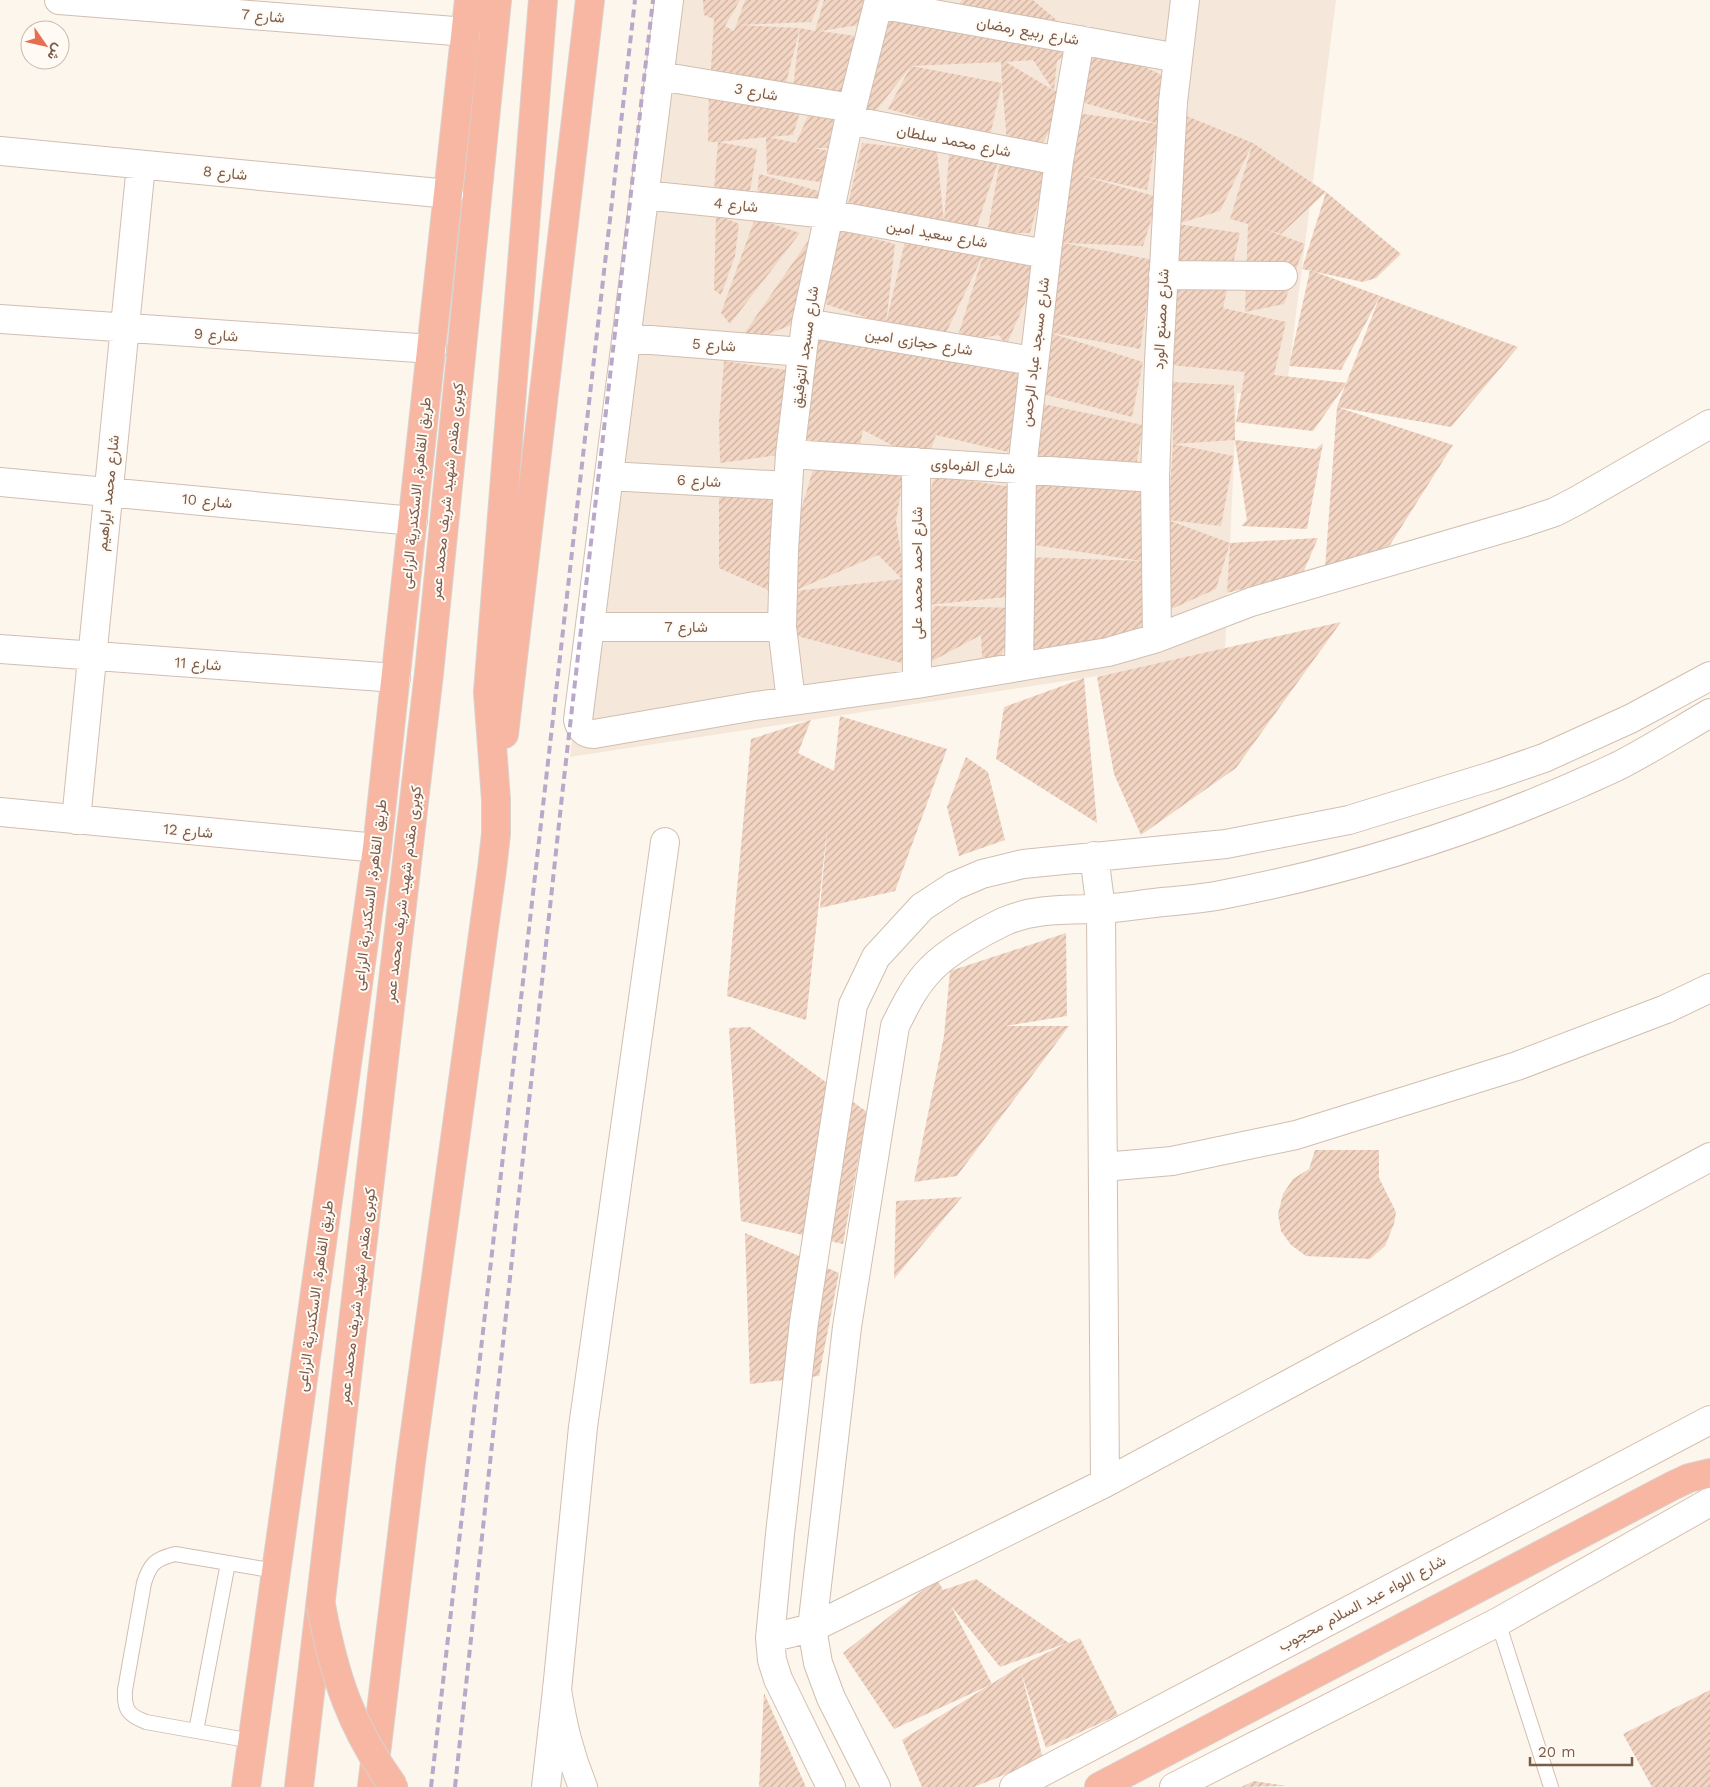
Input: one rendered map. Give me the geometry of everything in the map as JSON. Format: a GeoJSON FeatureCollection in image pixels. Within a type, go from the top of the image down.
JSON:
{"type":"FeatureCollection","features":[{"type":"Feature","properties":{"kind":"highway","name":"طريق القاهرة, الاسكندرية الزراعى"},"geometry":{"type":"LineString","coordinates":[[246,1787],[377,848],[469,0]]}},
{"type":"Feature","properties":{"kind":"highway","name":"كوبرى مقدم شهيد شريف محمد عمر"},"geometry":{"type":"LineString","coordinates":[[299,1787],[429,673],[497,0]]}},
{"type":"Feature","properties":{"kind":"highway"},"geometry":{"type":"LineString","coordinates":[[372,1787],[412,1452],[496,834],[496,800],[488,692],[543,0]]}},
{"type":"Feature","properties":{"kind":"highway"},"geometry":{"type":"LineString","coordinates":[[496,800],[590,0]]}},
{"type":"Feature","properties":{"kind":"highway"},"geometry":{"type":"LineString","coordinates":[[1100,1787],[1672,1486],[1689,1478],[1710,1473]]}},
{"type":"Feature","properties":{"kind":"highway"},"geometry":{"type":"LineString","coordinates":[[321,1606],[329,1648],[341,1689],[358,1728],[378,1766],[394,1787]]}},
{"type":"Feature","properties":{"kind":"street","name":"شارع 7"},"geometry":{"type":"LineString","coordinates":[[58,0],[467,32]]}},
{"type":"Feature","properties":{"kind":"street"},"geometry":{"type":"LineString","coordinates":[[669,0],[578,720],[582,729],[586,732],[594,734],[791,701],[917,684],[1108,652],[1157,638],[1251,602],[1554,512],[1603,487],[1710,424]]}},
{"type":"Feature","properties":{"kind":"street","name":"شارع مصنع الورد"},"geometry":{"type":"LineString","coordinates":[[1157,638],[1155,478],[1173,102],[1185,0]]}},
{"type":"Feature","properties":{"kind":"street","name":"شارع ربيع رمضان"},"geometry":{"type":"LineString","coordinates":[[878,2],[1178,58]]}},
{"type":"Feature","properties":{"kind":"street","name":"شارع مسجد التوفيق"},"geometry":{"type":"LineString","coordinates":[[791,701],[782,626],[790,454],[802,352],[828,214],[850,114],[878,2]]}},
{"type":"Feature","properties":{"kind":"street","name":"شارع مسجد عباد الرحمن"},"geometry":{"type":"LineString","coordinates":[[1019,667],[1022,469],[1046,254],[1059,161],[1080,40]]}},
{"type":"Feature","properties":{"kind":"street","name":"شارع 3"},"geometry":{"type":"LineString","coordinates":[[659,76],[850,114]]}},
{"type":"Feature","properties":{"kind":"street","name":"شارع محمد سلطان"},"geometry":{"type":"LineString","coordinates":[[850,114],[1059,161]]}},
{"type":"Feature","properties":{"kind":"street","name":"شارع 8"},"geometry":{"type":"LineString","coordinates":[[0,151],[449,194]]}},
{"type":"Feature","properties":{"kind":"street","name":"شارع محمد ابراهيم"},"geometry":{"type":"LineString","coordinates":[[76,820],[141,165]]}},
{"type":"Feature","properties":{"kind":"street","name":"شارع 4"},"geometry":{"type":"LineString","coordinates":[[644,195],[828,214]]}},
{"type":"Feature","properties":{"kind":"street","name":"شارع سعيد امين"},"geometry":{"type":"LineString","coordinates":[[828,214],[1046,254]]}},
{"type":"Feature","properties":{"kind":"street"},"geometry":{"type":"LineString","coordinates":[[1164,275],[1283,276]]}},
{"type":"Feature","properties":{"kind":"street","name":"شارع 9"},"geometry":{"type":"LineString","coordinates":[[0,319],[432,349]]}},
{"type":"Feature","properties":{"kind":"street","name":"شارع حجازى امين"},"geometry":{"type":"LineString","coordinates":[[806,323],[1033,361]]}},
{"type":"Feature","properties":{"kind":"street","name":"شارع 5"},"geometry":{"type":"LineString","coordinates":[[626,338],[802,352]]}},
{"type":"Feature","properties":{"kind":"street","name":"شارع الفرماوى"},"geometry":{"type":"LineString","coordinates":[[790,454],[1155,478]]}},
{"type":"Feature","properties":{"kind":"street","name":"شارع احمد محمد على"},"geometry":{"type":"LineString","coordinates":[[916,462],[917,684]]}},
{"type":"Feature","properties":{"kind":"street","name":"شارع 6"},"geometry":{"type":"LineString","coordinates":[[609,476],[788,486]]}},
{"type":"Feature","properties":{"kind":"street","name":"شارع 10"},"geometry":{"type":"LineString","coordinates":[[0,482],[413,520]]}},
{"type":"Feature","properties":{"kind":"street","name":"شارع 7"},"geometry":{"type":"LineString","coordinates":[[590,628],[782,626]]}},
{"type":"Feature","properties":{"kind":"street","name":"شارع 11"},"geometry":{"type":"LineString","coordinates":[[0,649],[396,678]]}},
{"type":"Feature","properties":{"kind":"street"},"geometry":{"type":"LineString","coordinates":[[831,1787],[778,1679],[772,1660],[770,1638],[804,1322],[853,1005],[876,956],[922,908],[954,886],[982,874],[1023,864],[1226,844],[1349,820],[1544,758],[1621,723],[1710,676]]}},
{"type":"Feature","properties":{"kind":"street"},"geometry":{"type":"LineString","coordinates":[[876,1787],[831,1698],[818,1663],[812,1628],[847,1327],[894,1026],[909,997],[931,968],[960,947],[1003,922],[1035,911],[1101,908],[1215,897],[1283,884],[1332,872],[1481,824],[1617,766],[1710,713]]}},
{"type":"Feature","properties":{"kind":"street","name":"شارع 12"},"geometry":{"type":"LineString","coordinates":[[0,812],[377,848]]}},
{"type":"Feature","properties":{"kind":"street"},"geometry":{"type":"LineString","coordinates":[[546,1787],[558,1690],[583,1427],[665,842]]}},
{"type":"Feature","properties":{"kind":"street"},"geometry":{"type":"LineString","coordinates":[[1094,856],[1101,908],[1105,1483]]}},
{"type":"Feature","properties":{"kind":"street"},"geometry":{"type":"LineString","coordinates":[[1103,1167],[1172,1162],[1296,1135],[1517,1066],[1666,1009],[1710,988]]}},
{"type":"Feature","properties":{"kind":"street"},"geometry":{"type":"LineString","coordinates":[[770,1638],[812,1628],[1105,1483],[1710,1157]]}},
{"type":"Feature","properties":{"kind":"street","name":"شارع اللواء عبد السلام محجوب"},"geometry":{"type":"LineString","coordinates":[[1014,1787],[1710,1420]]}},
{"type":"Feature","properties":{"kind":"street"},"geometry":{"type":"LineString","coordinates":[[1174,1787],[1498,1622],[1710,1502]]}},
{"type":"Feature","properties":{"kind":"street"},"geometry":{"type":"LineString","coordinates":[[558,1690],[562,1724],[571,1757],[583,1787]]}},
{"type":"Feature","properties":{"kind":"lane"},"geometry":{"type":"LineString","coordinates":[[252,1741],[146,1722],[132,1716],[124,1704],[125,1690],[144,1583],[149,1568],[160,1558],[175,1554],[276,1571]]}},
{"type":"Feature","properties":{"kind":"lane"},"geometry":{"type":"LineString","coordinates":[[196,1731],[228,1563]]}},
{"type":"Feature","properties":{"kind":"lane"},"geometry":{"type":"LineString","coordinates":[[1498,1622],[1550,1787]]}},
{"type":"Feature","properties":{"kind":"shaded area"},"geometry":{"type":"Polygon","coordinates":[[[658,0],[1336,0],[1286,393],[1237,393],[1225,651],[1157,667],[570,757],[658,0]]]}},
{"type":"Feature","properties":{"kind":"building"},"geometry":{"type":"Polygon","coordinates":[[[703,0],[740,0],[725,26],[734,31],[745,0],[820,0],[811,22],[738,25],[800,28],[785,87],[710,84],[714,19],[704,15],[703,0]]]}},
{"type":"Feature","properties":{"kind":"building"},"geometry":{"type":"Polygon","coordinates":[[[824,0],[870,0],[866,24],[820,31],[862,37],[844,94],[793,88],[800,28],[815,31],[824,0]]]}},
{"type":"Feature","properties":{"kind":"building"},"geometry":{"type":"Polygon","coordinates":[[[962,0],[1033,0],[1080,40],[1057,61],[1054,90],[1070,99],[1034,156],[1007,143],[1001,62],[911,66],[871,117],[852,108],[891,12],[939,30],[962,0]],[[1033,60],[1006,62],[1053,90],[1033,60]]]}},
{"type":"Feature","properties":{"kind":"building"},"geometry":{"type":"Polygon","coordinates":[[[1092,43],[1164,76],[1159,124],[1070,99],[1092,43]]]}},
{"type":"Feature","properties":{"kind":"building"},"geometry":{"type":"Polygon","coordinates":[[[911,66],[1002,83],[990,136],[888,109],[911,66]]]}},
{"type":"Feature","properties":{"kind":"building"},"geometry":{"type":"Polygon","coordinates":[[[709,91],[800,112],[793,135],[769,137],[796,143],[810,111],[840,117],[828,148],[814,148],[833,152],[826,183],[767,174],[766,137],[708,142],[709,91]]]}},
{"type":"Feature","properties":{"kind":"building"},"geometry":{"type":"Polygon","coordinates":[[[1068,112],[1159,124],[1147,190],[1079,175],[1158,197],[1143,246],[1048,243],[1068,112]]]}},
{"type":"Feature","properties":{"kind":"building"},"geometry":{"type":"Polygon","coordinates":[[[1184,115],[1253,143],[1220,211],[1166,227],[1184,115]]]}},
{"type":"Feature","properties":{"kind":"building"},"geometry":{"type":"Polygon","coordinates":[[[950,140],[1002,150],[975,232],[847,209],[862,143],[937,151],[944,223],[950,140]]]}},
{"type":"Feature","properties":{"kind":"building"},"geometry":{"type":"Polygon","coordinates":[[[718,142],[757,149],[749,197],[713,202],[718,142]]]}},
{"type":"Feature","properties":{"kind":"building"},"geometry":{"type":"Polygon","coordinates":[[[1253,143],[1326,192],[1281,234],[1259,227],[1305,244],[1284,304],[1245,312],[1248,224],[1230,219],[1253,143]]]}},
{"type":"Feature","properties":{"kind":"building"},"geometry":{"type":"Polygon","coordinates":[[[1002,150],[1046,174],[1030,233],[987,233],[1002,150]]]}},
{"type":"Feature","properties":{"kind":"building"},"geometry":{"type":"Polygon","coordinates":[[[759,174],[822,192],[812,225],[755,218],[759,174]]]}},
{"type":"Feature","properties":{"kind":"building"},"geometry":{"type":"Polygon","coordinates":[[[1326,192],[1401,254],[1376,278],[1363,282],[1302,269],[1326,192]]]}},
{"type":"Feature","properties":{"kind":"building"},"geometry":{"type":"Polygon","coordinates":[[[716,214],[739,224],[735,256],[721,295],[714,290],[716,214]]]}},
{"type":"Feature","properties":{"kind":"building"},"geometry":{"type":"Polygon","coordinates":[[[755,218],[800,233],[730,324],[721,313],[755,218]]]}},
{"type":"Feature","properties":{"kind":"building"},"geometry":{"type":"Polygon","coordinates":[[[1177,224],[1240,233],[1223,308],[1286,322],[1274,375],[1347,383],[1313,431],[1236,422],[1245,372],[1170,365],[1177,224]]]}},
{"type":"Feature","properties":{"kind":"building"},"geometry":{"type":"Polygon","coordinates":[[[908,228],[984,253],[945,335],[886,324],[908,228]]]}},
{"type":"Feature","properties":{"kind":"building"},"geometry":{"type":"Polygon","coordinates":[[[840,230],[895,244],[886,324],[822,303],[840,230]]]}},
{"type":"Feature","properties":{"kind":"building"},"geometry":{"type":"Polygon","coordinates":[[[812,235],[794,324],[735,347],[812,235]]]}},
{"type":"Feature","properties":{"kind":"building"},"geometry":{"type":"Polygon","coordinates":[[[1063,243],[1154,260],[1140,349],[1047,332],[1063,243]]]}},
{"type":"Feature","properties":{"kind":"building"},"geometry":{"type":"Polygon","coordinates":[[[983,256],[1045,257],[1006,346],[999,335],[956,342],[983,256]]]}},
{"type":"Feature","properties":{"kind":"building"},"geometry":{"type":"Polygon","coordinates":[[[1310,270],[1380,296],[1341,370],[1289,366],[1310,270]]]}},
{"type":"Feature","properties":{"kind":"building"},"geometry":{"type":"Polygon","coordinates":[[[1380,296],[1518,347],[1451,427],[1337,407],[1380,296]]]}},
{"type":"Feature","properties":{"kind":"building"},"geometry":{"type":"Polygon","coordinates":[[[817,325],[1032,371],[1008,452],[936,435],[926,463],[863,430],[859,450],[790,454],[817,325]]]}},
{"type":"Feature","properties":{"kind":"building"},"geometry":{"type":"Polygon","coordinates":[[[1047,332],[1143,362],[1132,417],[1030,391],[1047,332]]]}},
{"type":"Feature","properties":{"kind":"building"},"geometry":{"type":"Polygon","coordinates":[[[724,361],[787,370],[779,455],[720,463],[719,422],[724,361]]]}},
{"type":"Feature","properties":{"kind":"building"},"geometry":{"type":"Polygon","coordinates":[[[1172,382],[1234,385],[1235,440],[1173,444],[1172,382]]]}},
{"type":"Feature","properties":{"kind":"building"},"geometry":{"type":"Polygon","coordinates":[[[1029,401],[1143,425],[1136,467],[1036,470],[1029,401]]]}},
{"type":"Feature","properties":{"kind":"building"},"geometry":{"type":"Polygon","coordinates":[[[1337,407],[1453,445],[1390,545],[1324,581],[1337,407]]]}},
{"type":"Feature","properties":{"kind":"building"},"geometry":{"type":"Polygon","coordinates":[[[1235,440],[1316,449],[1323,443],[1307,529],[1241,526],[1247,520],[1235,440]]]}},
{"type":"Feature","properties":{"kind":"building"},"geometry":{"type":"Polygon","coordinates":[[[1173,444],[1234,456],[1221,526],[1168,520],[1173,444]]]}},
{"type":"Feature","properties":{"kind":"building"},"geometry":{"type":"Polygon","coordinates":[[[1022,469],[1156,495],[1142,561],[1020,543],[1022,469]]]}},
{"type":"Feature","properties":{"kind":"building"},"geometry":{"type":"Polygon","coordinates":[[[813,470],[904,473],[896,521],[903,568],[902,579],[878,555],[794,591],[797,523],[813,470]]]}},
{"type":"Feature","properties":{"kind":"building"},"geometry":{"type":"Polygon","coordinates":[[[935,476],[1012,487],[1006,528],[1007,597],[917,606],[917,531],[935,476]]]}},
{"type":"Feature","properties":{"kind":"building"},"geometry":{"type":"Polygon","coordinates":[[[719,495],[775,500],[768,590],[719,568],[719,495]]]}},
{"type":"Feature","properties":{"kind":"building"},"geometry":{"type":"Polygon","coordinates":[[[1168,520],[1230,543],[1216,589],[1156,616],[1168,520]]]}},
{"type":"Feature","properties":{"kind":"building"},"geometry":{"type":"Polygon","coordinates":[[[1318,538],[1303,573],[1227,593],[1230,543],[1318,538]]]}},
{"type":"Feature","properties":{"kind":"building"},"geometry":{"type":"Polygon","coordinates":[[[1028,557],[1142,561],[1149,631],[1028,655],[1028,557]]]}},
{"type":"Feature","properties":{"kind":"building"},"geometry":{"type":"Polygon","coordinates":[[[902,579],[905,664],[797,636],[794,591],[902,579]]]}},
{"type":"Feature","properties":{"kind":"building"},"geometry":{"type":"Polygon","coordinates":[[[934,606],[1020,608],[1000,659],[982,657],[981,635],[917,669],[934,606]]]}},
{"type":"Feature","properties":{"kind":"building"},"geometry":{"type":"Polygon","coordinates":[[[1341,622],[1236,768],[1141,835],[1114,774],[1097,677],[1341,622]]]}},
{"type":"Feature","properties":{"kind":"building"},"geometry":{"type":"Polygon","coordinates":[[[1084,678],[1097,823],[996,759],[1004,707],[1084,678]]]}},
{"type":"Feature","properties":{"kind":"building"},"geometry":{"type":"Polygon","coordinates":[[[840,716],[947,749],[895,891],[820,908],[828,821],[806,1020],[727,996],[751,739],[811,720],[798,753],[834,771],[840,716]]]}},
{"type":"Feature","properties":{"kind":"building"},"geometry":{"type":"Polygon","coordinates":[[[966,757],[988,772],[1005,840],[959,856],[947,807],[966,757]]]}},
{"type":"Feature","properties":{"kind":"building"},"geometry":{"type":"Polygon","coordinates":[[[1066,933],[1067,1016],[1005,1026],[1069,1026],[957,1176],[914,1182],[944,1036],[950,971],[1066,933]]]}},
{"type":"Feature","properties":{"kind":"building"},"geometry":{"type":"Polygon","coordinates":[[[750,1027],[867,1112],[843,1244],[741,1221],[729,1028],[750,1027]]]}},
{"type":"Feature","properties":{"kind":"building"},"geometry":{"type":"Polygon","coordinates":[[[1315,1150],[1379,1150],[1379,1178],[1396,1212],[1394,1224],[1385,1246],[1370,1259],[1306,1256],[1291,1245],[1281,1231],[1278,1214],[1283,1194],[1293,1179],[1309,1169],[1315,1150]]]}},
{"type":"Feature","properties":{"kind":"building"},"geometry":{"type":"Polygon","coordinates":[[[962,1197],[894,1279],[896,1201],[962,1197]]]}},
{"type":"Feature","properties":{"kind":"building"},"geometry":{"type":"Polygon","coordinates":[[[745,1233],[839,1273],[819,1376],[750,1384],[745,1233]]]}},
{"type":"Feature","properties":{"kind":"building"},"geometry":{"type":"Polygon","coordinates":[[[937,1579],[943,1590],[976,1579],[1069,1643],[1080,1638],[1118,1715],[1046,1748],[1021,1672],[1043,1759],[974,1787],[922,1787],[902,1740],[989,1685],[894,1729],[843,1653],[937,1579]],[[951,1606],[992,1684],[1020,1666],[1067,1643],[1000,1667],[951,1606]]]}},
{"type":"Feature","properties":{"kind":"building"},"geometry":{"type":"Polygon","coordinates":[[[1710,1690],[1710,1787],[1652,1787],[1623,1734],[1710,1690]]]}},
{"type":"Feature","properties":{"kind":"building"},"geometry":{"type":"Polygon","coordinates":[[[764,1693],[806,1787],[759,1787],[764,1693]]]}},
{"type":"Feature","properties":{"kind":"building"},"geometry":{"type":"Polygon","coordinates":[[[1254,1781],[1286,1786],[1241,1787],[1254,1781]]]}},
{"type":"Feature","properties":{"kind":"railway"},"geometry":{"type":"LineString","coordinates":[[431,1787],[635,0]]}},
{"type":"Feature","properties":{"kind":"railway"},"geometry":{"type":"LineString","coordinates":[[455,1787],[562,796],[653,0]]}}]}
